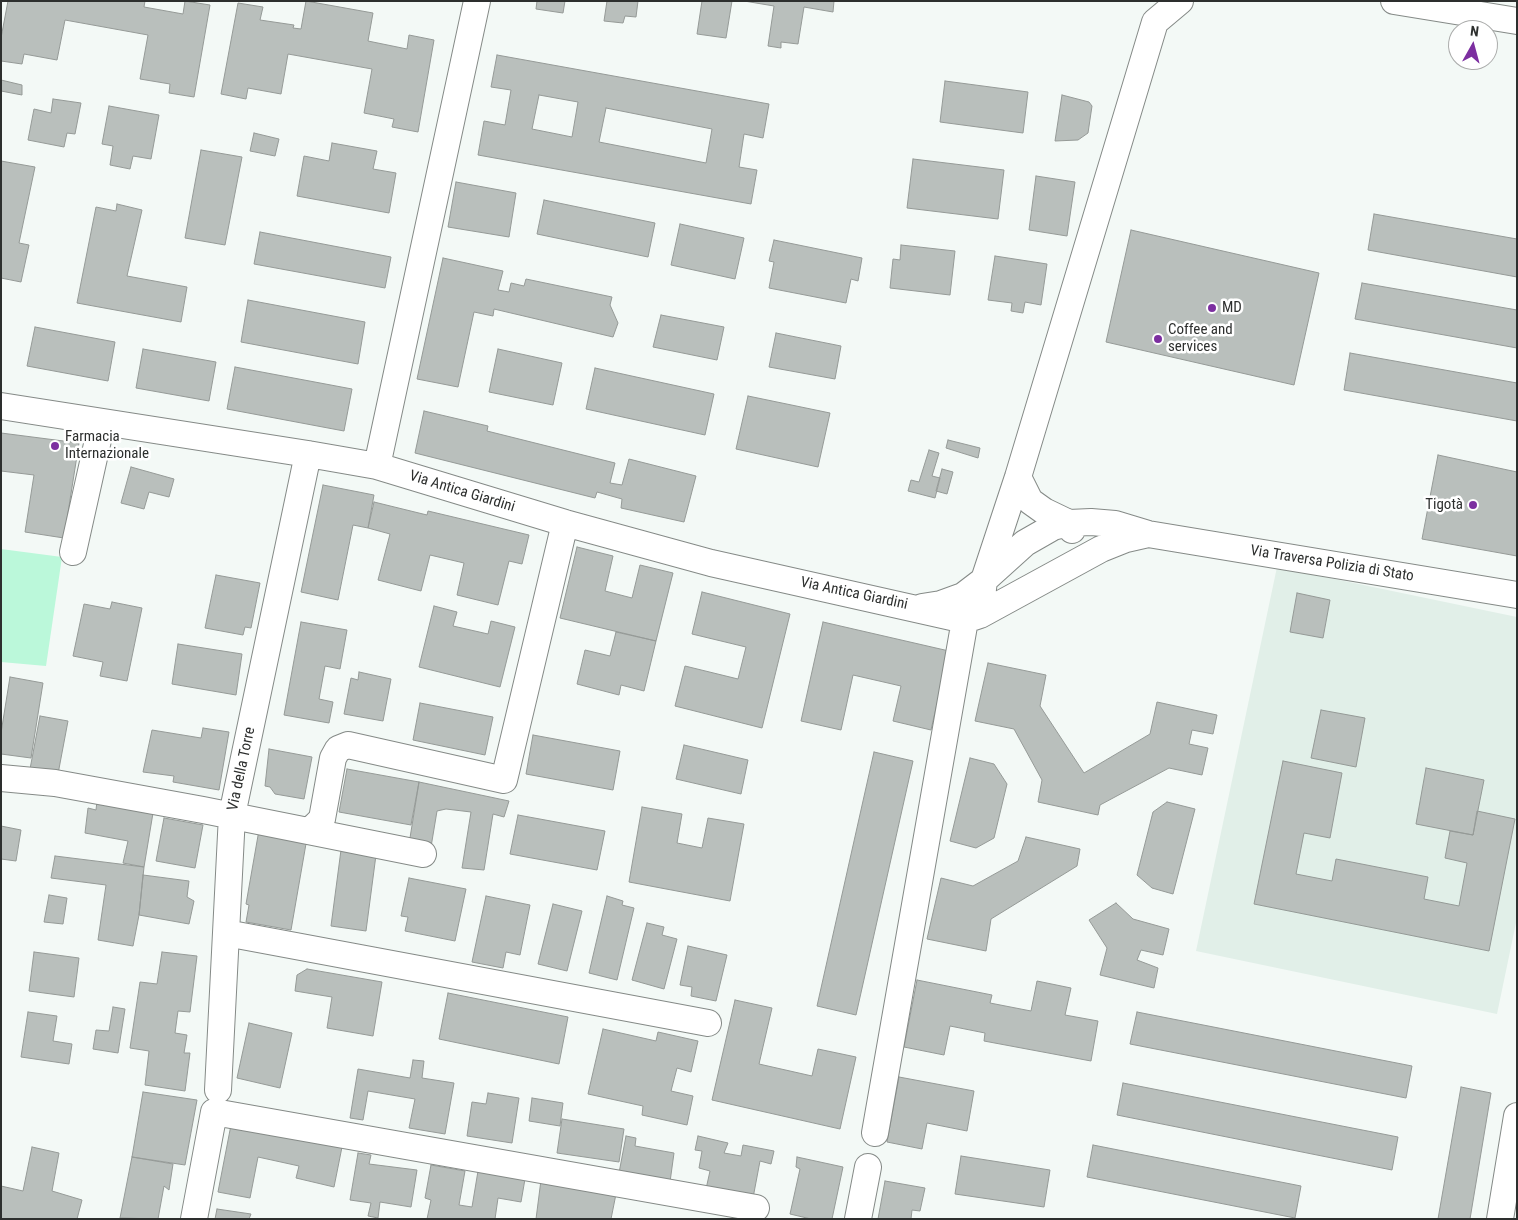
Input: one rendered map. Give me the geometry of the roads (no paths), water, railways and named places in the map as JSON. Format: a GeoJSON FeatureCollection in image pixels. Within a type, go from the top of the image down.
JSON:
{"type":"FeatureCollection","features":[{"type":"Feature","properties":{"kind":"street"},"geometry":{"type":"LineString","coordinates":[[377,466],[477,1]]}},
{"type":"Feature","properties":{"kind":"street"},"geometry":{"type":"LineString","coordinates":[[874,1133],[973,618],[1018,478],[1155,22],[1180,1]]}},
{"type":"Feature","properties":{"kind":"street"},"geometry":{"type":"LineString","coordinates":[[1394,1],[1517,21]]}},
{"type":"Feature","properties":{"kind":"street","name":"Via Antica Giardini"},"geometry":{"type":"LineString","coordinates":[[1,406],[377,466],[565,523],[711,563],[917,608],[973,618]]}},
{"type":"Feature","properties":{"kind":"street"},"geometry":{"type":"LineString","coordinates":[[73,552],[102,422]]}},
{"type":"Feature","properties":{"kind":"street","name":"Via della Torre"},"geometry":{"type":"LineString","coordinates":[[194,1219],[216,1101],[232,815],[308,454]]}},
{"type":"Feature","properties":{"kind":"street"},"geometry":{"type":"LineString","coordinates":[[1018,478],[1030,501],[1044,511],[1069,523],[1077,542],[1079,561]]}},
{"type":"Feature","properties":{"kind":"street","name":"Via Antica Giardini"},"geometry":{"type":"LineString","coordinates":[[917,608],[941,604],[962,596],[984,580],[1025,543],[1053,527],[1069,523],[1091,522],[1115,524],[1148,534]]}},
{"type":"Feature","properties":{"kind":"street"},"geometry":{"type":"LineString","coordinates":[[308,831],[322,819],[333,758],[338,749],[348,745],[504,780],[565,523]]}},
{"type":"Feature","properties":{"kind":"street"},"geometry":{"type":"LineString","coordinates":[[973,618],[1101,549],[1126,539],[1148,534]]}},
{"type":"Feature","properties":{"kind":"street","name":"Via Traversa Polizia di Stato"},"geometry":{"type":"LineString","coordinates":[[1148,534],[1517,595]]}},
{"type":"Feature","properties":{"kind":"street"},"geometry":{"type":"LineString","coordinates":[[1005,560],[1010,578],[1024,592]]}},
{"type":"Feature","properties":{"kind":"street"},"geometry":{"type":"LineString","coordinates":[[1,778],[55,783],[232,815],[422,854]]}},
{"type":"Feature","properties":{"kind":"street"},"geometry":{"type":"LineString","coordinates":[[226,933],[708,1024]]}},
{"type":"Feature","properties":{"kind":"street"},"geometry":{"type":"LineString","coordinates":[[216,1101],[756,1208]]}},
{"type":"Feature","properties":{"kind":"street"},"geometry":{"type":"LineString","coordinates":[[1500,1219],[1517,1116]]}},
{"type":"Feature","properties":{"kind":"street"},"geometry":{"type":"LineString","coordinates":[[858,1219],[868,1167]]}},
{"type":"Feature","properties":{"kind":"place","name":"MD"},"geometry":{"type":"Point","coordinates":[1212,308]}},
{"type":"Feature","properties":{"kind":"place","name":"Coffee and services"},"geometry":{"type":"Point","coordinates":[1158,339]}},
{"type":"Feature","properties":{"kind":"place","name":"Farmacia Internazionale"},"geometry":{"type":"Point","coordinates":[55,446]}},
{"type":"Feature","properties":{"kind":"place","name":"Tigotà"},"geometry":{"type":"Point","coordinates":[1473,505]}}]}
